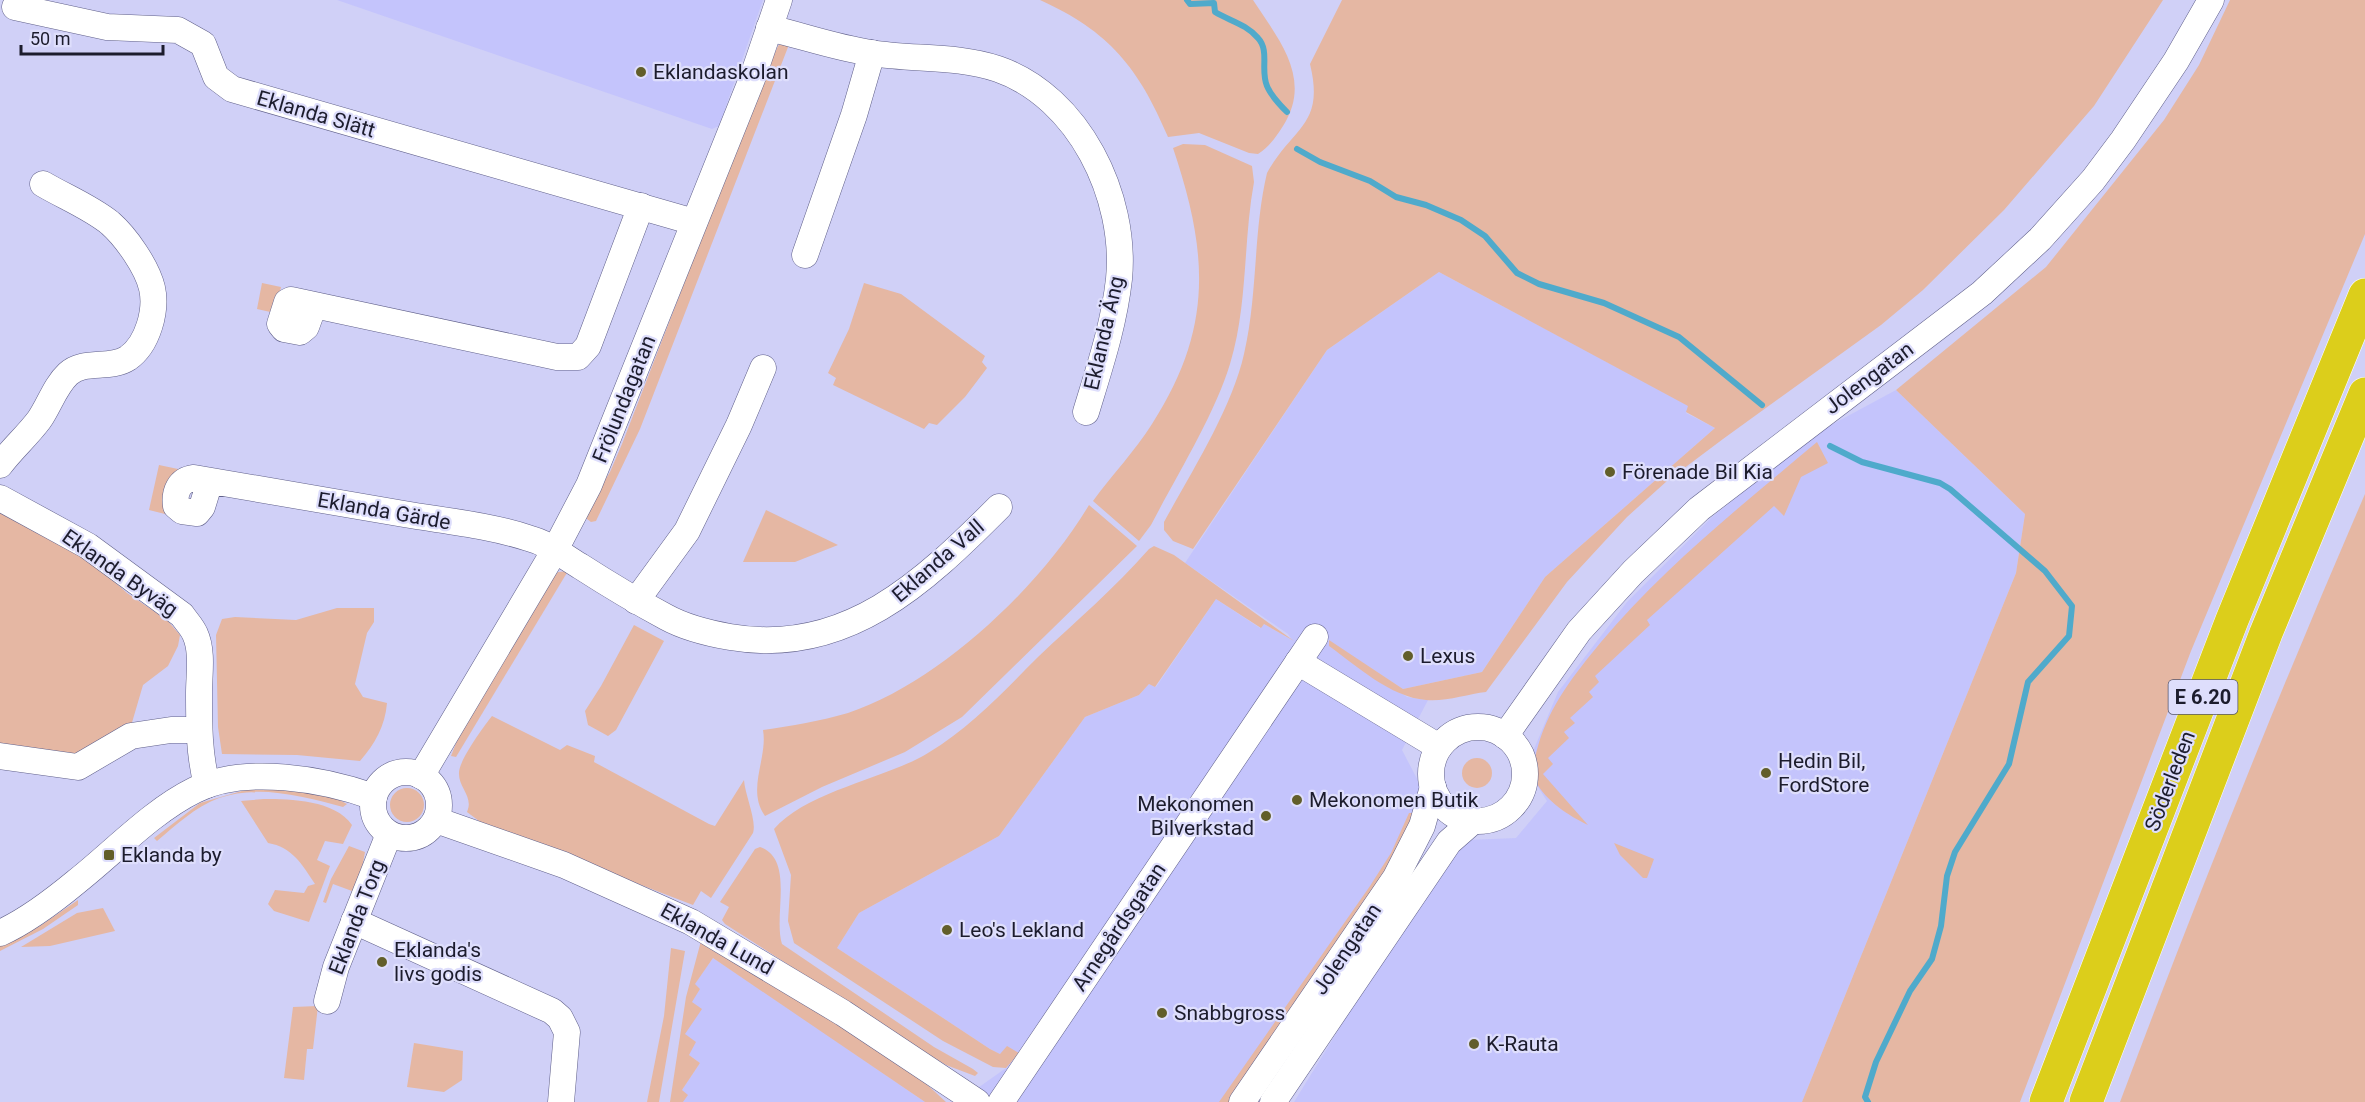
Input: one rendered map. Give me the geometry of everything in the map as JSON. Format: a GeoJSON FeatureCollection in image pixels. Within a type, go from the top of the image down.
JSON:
{"type":"FeatureCollection","features":[{"type":"Feature","properties":{"kind":"highway","name":"Söderleden"},"geometry":{"type":"LineString","coordinates":[[2046,1102],[2232,620],[2365,295]]}},
{"type":"Feature","properties":{"kind":"highway","name":"Söderleden"},"geometry":{"type":"LineString","coordinates":[[2086,1102],[2266,633],[2365,394]]}},
{"type":"Feature","properties":{"kind":"street","name":"Frölundagatan"},"geometry":{"type":"LineString","coordinates":[[421,776],[555,550],[589,485],[694,222],[779,0]]}},
{"type":"Feature","properties":{"kind":"street","name":"Jolengatan"},"geometry":{"type":"LineString","coordinates":[[1505,736],[1579,631],[1633,572],[1699,509],[1982,293],[2040,238],[2093,180],[2123,140],[2176,61],[2211,0]]}},
{"type":"Feature","properties":{"kind":"street","name":"Eklanda Slätt"},"geometry":{"type":"LineString","coordinates":[[15,7],[107,27],[178,30],[203,44],[216,77],[232,89],[694,222]]}},
{"type":"Feature","properties":{"kind":"street","name":"Eklanda Äng"},"geometry":{"type":"LineString","coordinates":[[769,28],[872,53],[969,62],[997,69],[1039,91],[1079,132],[1099,169],[1113,209],[1120,251],[1117,297],[1086,412]]}},
{"type":"Feature","properties":{"kind":"street"},"geometry":{"type":"LineString","coordinates":[[805,255],[854,115],[872,53]]}},
{"type":"Feature","properties":{"kind":"street"},"geometry":{"type":"LineString","coordinates":[[0,465],[12,448],[35,425],[68,374],[85,366],[117,363],[129,357],[139,346],[152,315],[152,286],[118,232],[90,210],[43,184]]}},
{"type":"Feature","properties":{"kind":"street"},"geometry":{"type":"LineString","coordinates":[[314,305],[557,357],[578,357],[588,346],[641,206]]}},
{"type":"Feature","properties":{"kind":"street"},"geometry":{"type":"LineString","coordinates":[[636,601],[687,531],[739,425],[763,368]]}},
{"type":"Feature","properties":{"kind":"street","name":"Eklanda Gärde"},"geometry":{"type":"LineString","coordinates":[[210,481],[527,537],[555,550]]}},
{"type":"Feature","properties":{"kind":"street","name":"Eklanda Byväg"},"geometry":{"type":"LineString","coordinates":[[0,498],[88,546],[182,615],[195,633],[198,644],[199,730],[202,766],[207,786]]}},
{"type":"Feature","properties":{"kind":"street","name":"Eklanda Vall"},"geometry":{"type":"LineString","coordinates":[[555,550],[636,601],[681,625],[704,632],[750,640],[775,641],[818,634],[861,618],[898,598],[999,507]]}},
{"type":"Feature","properties":{"kind":"street","name":"Arnegårdsgatan"},"geometry":{"type":"LineString","coordinates":[[1001,1102],[1315,637]]}},
{"type":"Feature","properties":{"kind":"street"},"geometry":{"type":"LineString","coordinates":[[1298,662],[1439,747]]}},
{"type":"Feature","properties":{"kind":"street"},"geometry":{"type":"LineString","coordinates":[[1470,728],[1489,729],[1505,736],[1521,758],[1524,775],[1521,793],[1505,812],[1490,819],[1473,821],[1448,810],[1433,787],[1432,766],[1439,747],[1453,735],[1470,728]]}},
{"type":"Feature","properties":{"kind":"street"},"geometry":{"type":"LineString","coordinates":[[0,756],[78,767],[131,736],[171,730],[199,730]]}},
{"type":"Feature","properties":{"kind":"street"},"geometry":{"type":"LineString","coordinates":[[411,772],[421,776],[430,783],[438,798],[436,820],[424,833],[413,838],[401,838],[389,834],[375,818],[374,797],[381,783],[395,774],[411,772]]}},
{"type":"Feature","properties":{"kind":"street"},"geometry":{"type":"LineString","coordinates":[[0,933],[32,915],[67,889],[170,806],[207,786],[246,778],[306,780],[374,797]]}},
{"type":"Feature","properties":{"kind":"street","name":"Jolengatan"},"geometry":{"type":"LineString","coordinates":[[1242,1102],[1396,877],[1422,826],[1433,787]]}},
{"type":"Feature","properties":{"kind":"street","name":"Eklanda Lund"},"geometry":{"type":"LineString","coordinates":[[436,820],[564,865],[691,922],[843,1013],[977,1102]]}},
{"type":"Feature","properties":{"kind":"street","name":"Jolengatan"},"geometry":{"type":"LineString","coordinates":[[1274,1102],[1449,842],[1473,821]]}},
{"type":"Feature","properties":{"kind":"street","name":"Eklanda Torg"},"geometry":{"type":"LineString","coordinates":[[327,1001],[336,967],[389,834]]}},
{"type":"Feature","properties":{"kind":"street"},"geometry":{"type":"LineString","coordinates":[[354,921],[552,1011],[560,1018],[567,1032],[561,1102]]}},
{"type":"Feature","properties":{"kind":"shaded area","name":"Eklandaskolan"},"geometry":{"type":"Polygon","coordinates":[[[337,0],[763,0],[719,126],[712,129],[337,0]]]}},
{"type":"Feature","properties":{"kind":"shaded area"},"geometry":{"type":"Polygon","coordinates":[[[1040,0],[1253,0],[1282,45],[1294,76],[1295,92],[1291,109],[1283,126],[1275,138],[1258,154],[1249,153],[1199,133],[1168,137],[1145,91],[1119,54],[1085,25],[1040,0]]]}},
{"type":"Feature","properties":{"kind":"shaded area"},"geometry":{"type":"Polygon","coordinates":[[[1342,0],[2163,0],[2094,106],[2004,210],[1923,290],[1881,325],[1667,481],[1627,517],[1567,582],[1486,692],[1449,699],[1426,700],[1413,698],[1387,687],[1329,646],[1329,640],[1403,689],[1482,672],[1545,577],[1715,428],[1686,412],[1688,406],[1439,272],[1327,350],[1193,549],[1173,541],[1164,530],[1164,522],[1221,418],[1244,354],[1252,309],[1259,218],[1267,173],[1310,113],[1314,85],[1310,64],[1342,0]]]}},
{"type":"Feature","properties":{"kind":"shaded area"},"geometry":{"type":"Polygon","coordinates":[[[2230,0],[2365,0],[2365,234],[2191,651],[2020,1102],[1802,1102],[2016,573],[2025,514],[1896,390],[2046,267],[2164,120],[2199,65],[2230,0]]]}},
{"type":"Feature","properties":{"kind":"shaded area"},"geometry":{"type":"Polygon","coordinates":[[[782,42],[790,42],[640,429],[596,521],[591,522],[583,516],[610,472],[622,444],[762,82],[782,42]]]}},
{"type":"Feature","properties":{"kind":"shaded area"},"geometry":{"type":"Polygon","coordinates":[[[1183,144],[1205,145],[1252,166],[1254,182],[1243,296],[1236,342],[1215,404],[1151,525],[1139,541],[1093,501],[1145,434],[1172,389],[1186,355],[1195,322],[1199,289],[1198,256],[1185,186],[1173,148],[1183,144]]]}},
{"type":"Feature","properties":{"kind":"shaded area"},"geometry":{"type":"Polygon","coordinates":[[[1439,272],[1689,406],[1686,413],[1715,428],[1545,577],[1482,672],[1403,689],[1334,644],[1407,697],[1428,700],[1402,750],[1425,794],[1406,851],[1226,1102],[958,1102],[1006,1068],[1002,1053],[990,1049],[837,948],[859,913],[999,836],[1085,717],[1139,695],[1149,684],[1156,687],[1216,599],[1260,628],[1264,624],[1292,640],[1288,634],[1185,563],[1327,350],[1439,272]]]}},
{"type":"Feature","properties":{"kind":"shaded area"},"geometry":{"type":"Polygon","coordinates":[[[262,283],[281,287],[275,313],[257,309],[262,283]]]}},
{"type":"Feature","properties":{"kind":"shaded area"},"geometry":{"type":"Polygon","coordinates":[[[864,283],[901,294],[985,356],[982,362],[987,368],[965,397],[937,425],[929,423],[924,429],[833,385],[836,378],[828,373],[849,329],[864,283]]]}},
{"type":"Feature","properties":{"kind":"shaded area"},"geometry":{"type":"Polygon","coordinates":[[[1896,390],[2025,514],[2016,573],[1802,1102],[1294,1102],[1439,867],[1468,840],[1516,838],[1547,801],[1532,778],[1534,749],[1558,692],[1627,602],[1712,517],[1820,431],[1896,390]]]}},
{"type":"Feature","properties":{"kind":"shaded area"},"geometry":{"type":"Polygon","coordinates":[[[1817,442],[1828,463],[1801,477],[1784,516],[1774,506],[1647,620],[1650,625],[1595,676],[1599,682],[1589,692],[1593,697],[1570,718],[1575,723],[1564,732],[1569,738],[1548,758],[1553,764],[1543,774],[1588,825],[1566,812],[1540,789],[1536,782],[1534,769],[1543,731],[1564,691],[1601,642],[1677,562],[1817,442]]]}},
{"type":"Feature","properties":{"kind":"shaded area"},"geometry":{"type":"Polygon","coordinates":[[[159,465],[178,469],[169,515],[149,510],[159,465]]]}},
{"type":"Feature","properties":{"kind":"shaded area"},"geometry":{"type":"Polygon","coordinates":[[[2365,494],[2365,1102],[2120,1102],[2239,796],[2365,494]]]}},
{"type":"Feature","properties":{"kind":"shaded area"},"geometry":{"type":"Polygon","coordinates":[[[1089,505],[1137,546],[962,717],[905,752],[822,787],[765,816],[757,795],[763,752],[763,730],[848,713],[883,699],[952,655],[1016,598],[1069,536],[1089,505]]]}},
{"type":"Feature","properties":{"kind":"shaded area"},"geometry":{"type":"Polygon","coordinates":[[[0,509],[94,563],[127,593],[167,620],[180,635],[178,646],[168,666],[143,685],[131,726],[75,755],[0,746],[0,509]]]}},
{"type":"Feature","properties":{"kind":"shaded area"},"geometry":{"type":"Polygon","coordinates":[[[766,510],[838,545],[795,562],[743,562],[766,510]]]}},
{"type":"Feature","properties":{"kind":"shaded area"},"geometry":{"type":"Polygon","coordinates":[[[1154,546],[1174,555],[1294,641],[1264,624],[1261,628],[1216,599],[1155,687],[1149,684],[1139,695],[1085,717],[999,836],[859,913],[837,948],[990,1049],[1000,1054],[1007,1046],[1019,1053],[1006,1068],[993,1067],[943,1041],[794,943],[788,921],[791,875],[774,829],[788,816],[806,805],[890,771],[944,743],[999,696],[1154,546]]]}},
{"type":"Feature","properties":{"kind":"shaded area"},"geometry":{"type":"Polygon","coordinates":[[[568,571],[456,757],[451,756],[463,725],[550,580],[558,572],[568,571]]]}},
{"type":"Feature","properties":{"kind":"shaded area"},"geometry":{"type":"Polygon","coordinates":[[[337,608],[374,608],[374,622],[367,633],[355,684],[363,697],[387,703],[382,727],[365,755],[360,761],[297,755],[222,754],[218,727],[216,635],[222,619],[235,617],[296,620],[337,608]]]}},
{"type":"Feature","properties":{"kind":"shaded area"},"geometry":{"type":"Polygon","coordinates":[[[634,625],[664,641],[616,730],[608,736],[588,725],[585,711],[634,625]]]}},
{"type":"Feature","properties":{"kind":"shaded area"},"geometry":{"type":"Polygon","coordinates":[[[492,716],[560,750],[567,745],[595,756],[594,762],[715,826],[744,780],[753,822],[753,833],[711,898],[701,891],[693,905],[483,824],[467,812],[469,801],[459,778],[459,772],[468,751],[492,716]]]}},
{"type":"Feature","properties":{"kind":"shaded area"},"geometry":{"type":"Polygon","coordinates":[[[1477,758],[1488,762],[1492,773],[1488,784],[1477,788],[1466,784],[1462,773],[1466,762],[1477,758]]]}},
{"type":"Feature","properties":{"kind":"shaded area"},"geometry":{"type":"Polygon","coordinates":[[[252,788],[313,792],[347,804],[343,807],[297,796],[266,792],[234,794],[202,806],[157,841],[154,838],[200,803],[252,788]]]}},
{"type":"Feature","properties":{"kind":"shaded area"},"geometry":{"type":"Polygon","coordinates":[[[407,788],[419,793],[424,805],[419,817],[407,822],[395,817],[390,805],[395,793],[407,788]]]}},
{"type":"Feature","properties":{"kind":"shaded area"},"geometry":{"type":"Polygon","coordinates":[[[264,799],[299,801],[324,806],[335,810],[352,825],[343,844],[325,841],[317,860],[330,866],[309,922],[274,911],[268,904],[275,890],[304,893],[308,886],[315,884],[301,863],[290,852],[268,843],[241,801],[264,799]]]}},
{"type":"Feature","properties":{"kind":"shaded area"},"geometry":{"type":"Polygon","coordinates":[[[1409,813],[1413,813],[1406,840],[1229,1102],[1219,1102],[1370,886],[1391,853],[1409,813]]]}},
{"type":"Feature","properties":{"kind":"shaded area"},"geometry":{"type":"Polygon","coordinates":[[[1614,843],[1654,859],[1647,878],[1643,878],[1620,855],[1614,843]]]}},
{"type":"Feature","properties":{"kind":"shaded area"},"geometry":{"type":"Polygon","coordinates":[[[349,846],[365,852],[360,880],[346,907],[352,891],[333,884],[326,903],[323,902],[331,879],[349,846]]]}},
{"type":"Feature","properties":{"kind":"shaded area"},"geometry":{"type":"Polygon","coordinates":[[[760,847],[771,853],[777,863],[780,876],[782,944],[934,1047],[973,1069],[978,1073],[975,1076],[946,1065],[921,1050],[725,924],[722,920],[729,907],[720,902],[755,849],[760,847]]]}},
{"type":"Feature","properties":{"kind":"shaded area"},"geometry":{"type":"Polygon","coordinates":[[[78,900],[78,905],[43,929],[0,951],[0,946],[40,926],[78,900]]]}},
{"type":"Feature","properties":{"kind":"shaded area"},"geometry":{"type":"Polygon","coordinates":[[[103,908],[115,931],[50,946],[21,947],[77,913],[103,908]]]}},
{"type":"Feature","properties":{"kind":"shaded area"},"geometry":{"type":"Polygon","coordinates":[[[701,941],[756,971],[921,1079],[946,1102],[925,1102],[713,958],[695,984],[700,989],[692,1002],[702,1009],[685,1034],[696,1042],[689,1055],[700,1063],[682,1090],[688,1095],[683,1102],[670,1102],[686,997],[701,941]]]}},
{"type":"Feature","properties":{"kind":"shaded area"},"geometry":{"type":"Polygon","coordinates":[[[671,948],[685,951],[659,1102],[647,1102],[664,1016],[671,948]]]}},
{"type":"Feature","properties":{"kind":"shaded area"},"geometry":{"type":"Polygon","coordinates":[[[713,958],[925,1102],[683,1102],[687,1095],[682,1090],[700,1063],[689,1055],[685,1034],[694,985],[713,958]]]}},
{"type":"Feature","properties":{"kind":"shaded area"},"geometry":{"type":"Polygon","coordinates":[[[318,1006],[313,1049],[307,1049],[304,1080],[284,1078],[293,1007],[318,1006]]]}},
{"type":"Feature","properties":{"kind":"shaded area"},"geometry":{"type":"Polygon","coordinates":[[[414,1043],[463,1051],[462,1080],[444,1092],[407,1087],[414,1043]]]}},
{"type":"Feature","properties":{"kind":"waterway"},"geometry":{"type":"LineString","coordinates":[[1187,0],[1190,4],[1214,3],[1215,12],[1243,26],[1258,38],[1262,43],[1267,86],[1273,97],[1287,112]]}},
{"type":"Feature","properties":{"kind":"waterway"},"geometry":{"type":"LineString","coordinates":[[1297,149],[1320,162],[1370,181],[1396,197],[1426,205],[1461,220],[1485,236],[1517,273],[1539,284],[1604,303],[1679,337],[1762,405]]}},
{"type":"Feature","properties":{"kind":"waterway"},"geometry":{"type":"LineString","coordinates":[[1830,446],[1862,462],[1940,483],[1950,489],[2045,571],[2072,606],[2069,636],[2028,682],[2009,764],[1955,852],[1947,876],[1941,926],[1932,959],[1910,991],[1876,1062],[1865,1097],[1868,1102]]}},
{"type":"Feature","properties":{"kind":"place","name":"Eklandaskolan"},"geometry":{"type":"Point","coordinates":[641,72]}},
{"type":"Feature","properties":{"kind":"place","name":"Förenade Bil Kia"},"geometry":{"type":"Point","coordinates":[1610,472]}},
{"type":"Feature","properties":{"kind":"place","name":"Lexus"},"geometry":{"type":"Point","coordinates":[1408,656]}},
{"type":"Feature","properties":{"kind":"place","name":"Hedin Bil, FordStore"},"geometry":{"type":"Point","coordinates":[1766,773]}},
{"type":"Feature","properties":{"kind":"place","name":"Mekonomen Butik"},"geometry":{"type":"Point","coordinates":[1297,800]}},
{"type":"Feature","properties":{"kind":"place","name":"Mekonomen Bilverkstad"},"geometry":{"type":"Point","coordinates":[1266,816]}},
{"type":"Feature","properties":{"kind":"place","name":"Eklanda by"},"geometry":{"type":"Point","coordinates":[109,855]}},
{"type":"Feature","properties":{"kind":"place","name":"Leo's Lekland"},"geometry":{"type":"Point","coordinates":[947,930]}},
{"type":"Feature","properties":{"kind":"place","name":"Eklanda's livs godis"},"geometry":{"type":"Point","coordinates":[382,962]}},
{"type":"Feature","properties":{"kind":"place","name":"Snabbgross"},"geometry":{"type":"Point","coordinates":[1162,1013]}},
{"type":"Feature","properties":{"kind":"place","name":"K-Rauta"},"geometry":{"type":"Point","coordinates":[1474,1044]}}]}
